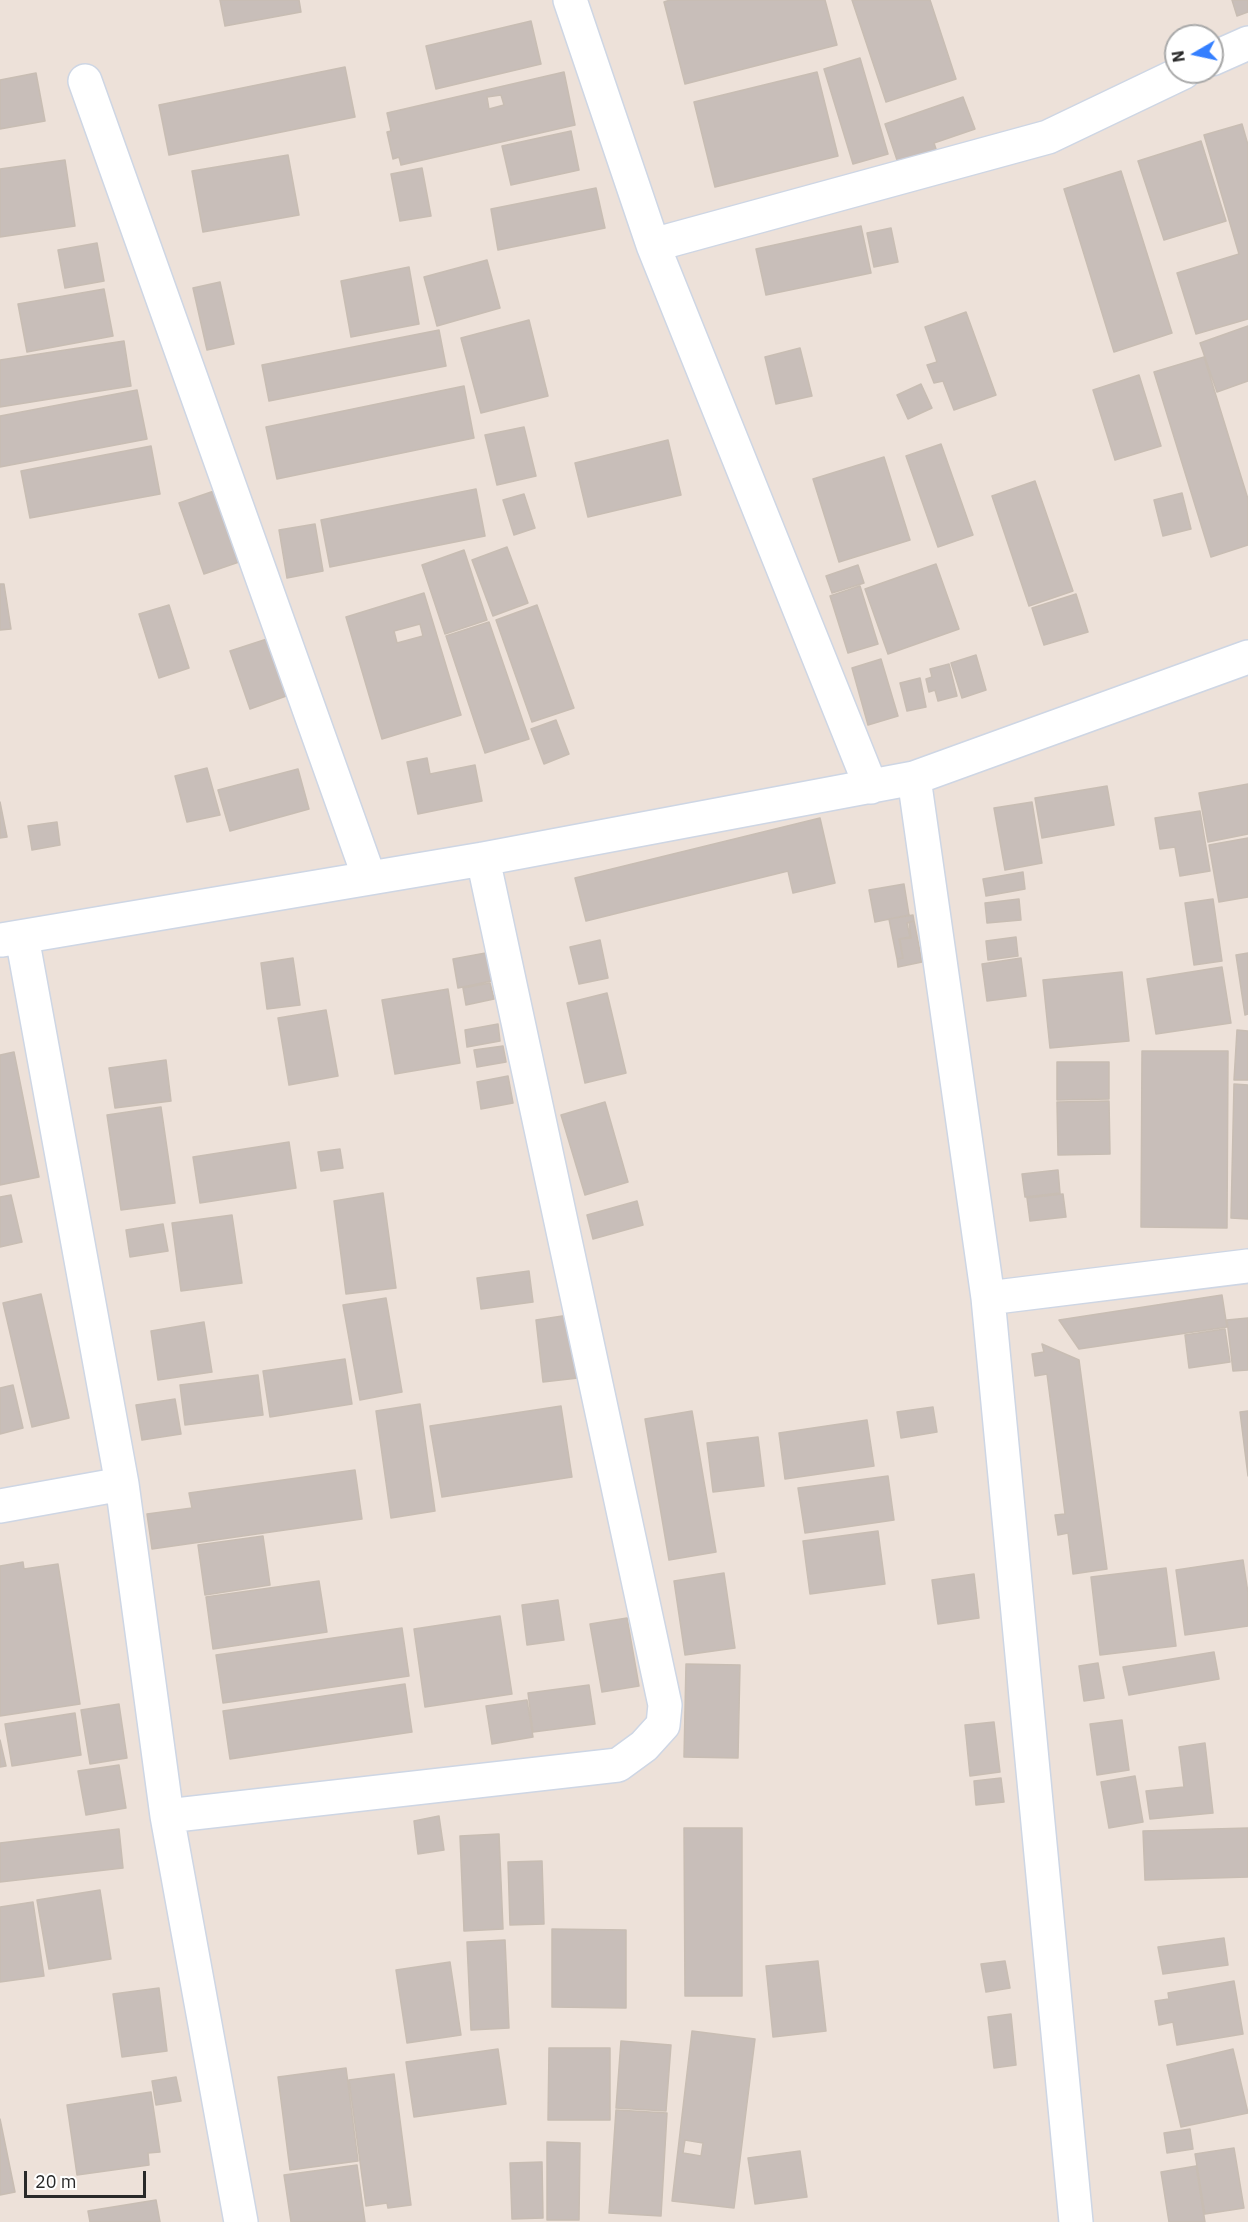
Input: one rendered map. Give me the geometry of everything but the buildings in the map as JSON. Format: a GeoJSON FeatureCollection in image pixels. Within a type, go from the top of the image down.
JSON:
{"type":"FeatureCollection","features":[{"type":"Feature","properties":{"kind":"street"},"geometry":{"type":"LineString","coordinates":[[570,0],[653,245],[871,787]]}},
{"type":"Feature","properties":{"kind":"street"},"geometry":{"type":"LineString","coordinates":[[1224,54],[1248,43]]}},
{"type":"Feature","properties":{"kind":"street"},"geometry":{"type":"LineString","coordinates":[[85,81],[369,877]]}},
{"type":"Feature","properties":{"kind":"street"},"geometry":{"type":"LineString","coordinates":[[653,245],[1048,137],[1164,82]]}},
{"type":"Feature","properties":{"kind":"street"},"geometry":{"type":"LineString","coordinates":[[242,2222],[167,1816],[122,1484],[11,939],[483,859],[914,778],[1248,657]]}},
{"type":"Feature","properties":{"kind":"street"},"geometry":{"type":"LineString","coordinates":[[914,778],[988,1298],[1076,2222]]}},
{"type":"Feature","properties":{"kind":"street"},"geometry":{"type":"LineString","coordinates":[[167,1816],[618,1765],[644,1746],[663,1725],[665,1705],[483,859]]}},
{"type":"Feature","properties":{"kind":"street"},"geometry":{"type":"LineString","coordinates":[[988,1298],[1248,1266]]}},
{"type":"Feature","properties":{"kind":"street"},"geometry":{"type":"LineString","coordinates":[[0,1506],[122,1484]]}}]}
